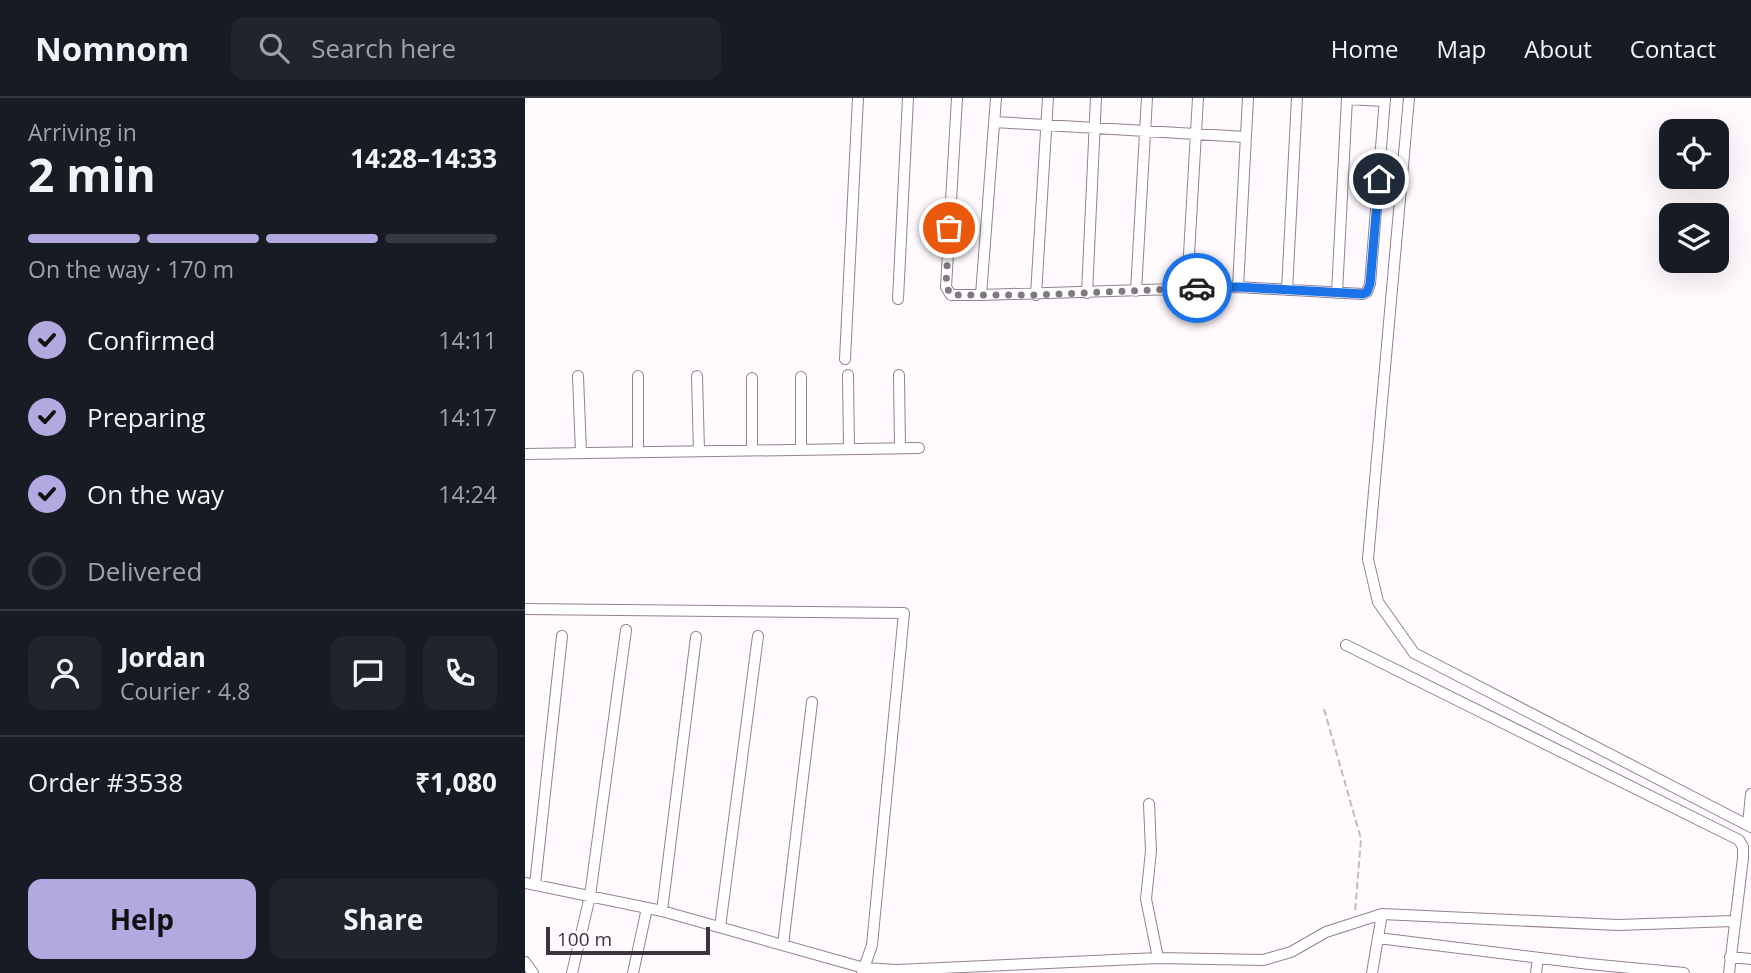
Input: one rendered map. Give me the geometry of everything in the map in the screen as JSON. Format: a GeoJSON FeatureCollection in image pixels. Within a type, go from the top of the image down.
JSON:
{"type":"FeatureCollection","features":[{"type":"Feature","properties":{"kind":"street"},"geometry":{"type":"LineString","coordinates":[[845,359],[858,98]]}},
{"type":"Feature","properties":{"kind":"street"},"geometry":{"type":"LineString","coordinates":[[898,299],[908,98]]}},
{"type":"Feature","properties":{"kind":"street"},"geometry":{"type":"LineString","coordinates":[[957,98],[946,286],[951,295],[1036,295],[1238,287],[1337,293],[1363,294],[1369,289],[1385,99],[1347,98],[1337,293]]}},
{"type":"Feature","properties":{"kind":"street"},"geometry":{"type":"LineString","coordinates":[[981,295],[996,98]]}},
{"type":"Feature","properties":{"kind":"street"},"geometry":{"type":"LineString","coordinates":[[1036,295],[1048,98]]}},
{"type":"Feature","properties":{"kind":"street"},"geometry":{"type":"LineString","coordinates":[[1087,293],[1096,98]]}},
{"type":"Feature","properties":{"kind":"street"},"geometry":{"type":"LineString","coordinates":[[1136,291],[1147,98]]}},
{"type":"Feature","properties":{"kind":"street"},"geometry":{"type":"LineString","coordinates":[[1188,289],[1198,98]]}},
{"type":"Feature","properties":{"kind":"street"},"geometry":{"type":"LineString","coordinates":[[1238,287],[1248,98]]}},
{"type":"Feature","properties":{"kind":"street"},"geometry":{"type":"LineString","coordinates":[[1287,290],[1297,98]]}},
{"type":"Feature","properties":{"kind":"street"},"geometry":{"type":"LineString","coordinates":[[1409,98],[1368,559],[1378,603],[1413,653],[1749,826],[1751,794]]}},
{"type":"Feature","properties":{"kind":"street"},"geometry":{"type":"LineString","coordinates":[[995,122],[1246,137]]}},
{"type":"Feature","properties":{"kind":"street"},"geometry":{"type":"LineString","coordinates":[[848,375],[849,449]]}},
{"type":"Feature","properties":{"kind":"street"},"geometry":{"type":"LineString","coordinates":[[899,375],[900,448]]}},
{"type":"Feature","properties":{"kind":"street"},"geometry":{"type":"LineString","coordinates":[[578,376],[581,453]]}},
{"type":"Feature","properties":{"kind":"street"},"geometry":{"type":"LineString","coordinates":[[638,376],[638,452]]}},
{"type":"Feature","properties":{"kind":"street"},"geometry":{"type":"LineString","coordinates":[[697,376],[699,451]]}},
{"type":"Feature","properties":{"kind":"street"},"geometry":{"type":"LineString","coordinates":[[752,377],[752,450]]}},
{"type":"Feature","properties":{"kind":"street"},"geometry":{"type":"LineString","coordinates":[[801,377],[801,449]]}},
{"type":"Feature","properties":{"kind":"street"},"geometry":{"type":"LineString","coordinates":[[525,454],[919,448]]}},
{"type":"Feature","properties":{"kind":"street"},"geometry":{"type":"LineString","coordinates":[[525,609],[904,613],[871,945],[863,971]]}},
{"type":"Feature","properties":{"kind":"street"},"geometry":{"type":"LineString","coordinates":[[572,973],[590,896],[626,631]]}},
{"type":"Feature","properties":{"kind":"street"},"geometry":{"type":"LineString","coordinates":[[562,636],[530,884],[663,911],[863,971],[1158,958],[1263,960],[1291,952],[1326,932],[1382,914],[1618,925],[1733,921]]}},
{"type":"Feature","properties":{"kind":"street"},"geometry":{"type":"LineString","coordinates":[[720,927],[758,636]]}},
{"type":"Feature","properties":{"kind":"street"},"geometry":{"type":"LineString","coordinates":[[663,911],[696,637]]}},
{"type":"Feature","properties":{"kind":"street"},"geometry":{"type":"LineString","coordinates":[[1346,645],[1739,840],[1743,847],[1743,858],[1733,921],[1729,973]]}},
{"type":"Feature","properties":{"kind":"street"},"geometry":{"type":"LineString","coordinates":[[783,945],[812,702]]}},
{"type":"Feature","properties":{"kind":"street"},"geometry":{"type":"LineString","coordinates":[[1149,804],[1151,851],[1146,899],[1158,958]]}},
{"type":"Feature","properties":{"kind":"street"},"geometry":{"type":"LineString","coordinates":[[633,973],[647,908]]}},
{"type":"Feature","properties":{"kind":"street"},"geometry":{"type":"LineString","coordinates":[[1372,973],[1382,914]]}},
{"type":"Feature","properties":{"kind":"street"},"geometry":{"type":"LineString","coordinates":[[1378,938],[1538,958],[1589,969],[1683,973]]}},
{"type":"Feature","properties":{"kind":"street"},"geometry":{"type":"LineString","coordinates":[[1730,957],[1751,959]]}},
{"type":"Feature","properties":{"kind":"street"},"geometry":{"type":"LineString","coordinates":[[1536,973],[1538,958]]}},
{"type":"Feature","properties":{"kind":"street"},"geometry":{"type":"LineString","coordinates":[[525,962],[533,973]]}},
{"type":"Feature","properties":{"kind":"path"},"geometry":{"type":"LineString","coordinates":[[1324,709],[1361,839],[1354,923]]}},
{"type":"Feature","properties":{"kind":"way so far"},"geometry":{"type":"LineString","coordinates":[[949,228],[946,286],[951,295],[1036,295],[1197,288]]}},
{"type":"Feature","properties":{"kind":"route"},"geometry":{"type":"LineString","coordinates":[[1197,288],[1367,292],[1370,284],[1379,179]]}}]}
